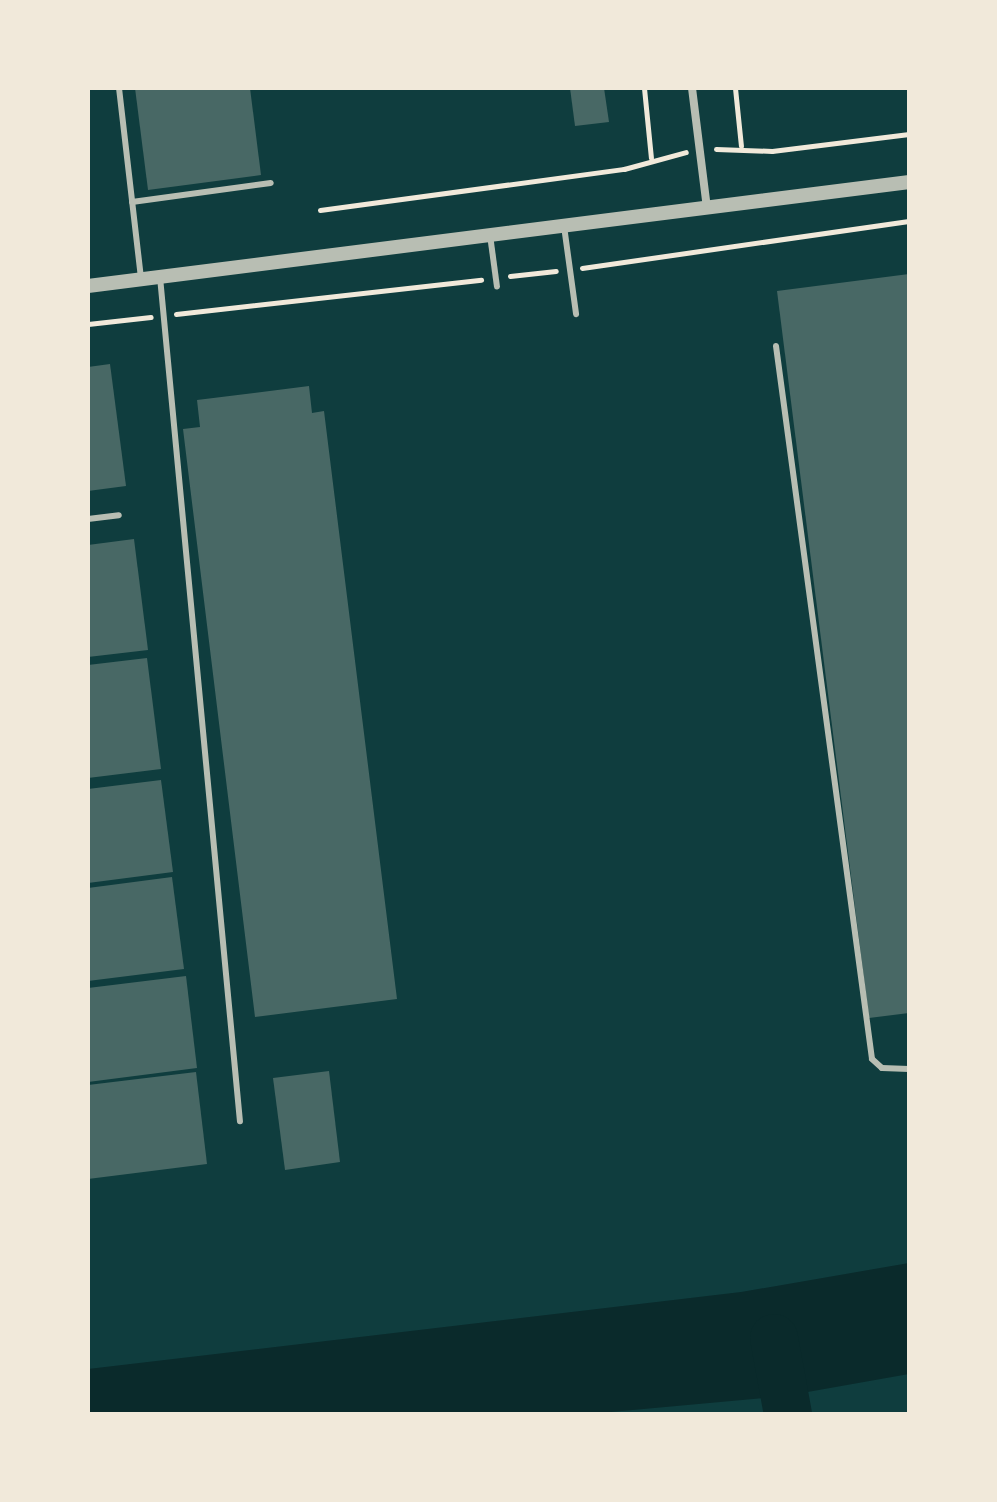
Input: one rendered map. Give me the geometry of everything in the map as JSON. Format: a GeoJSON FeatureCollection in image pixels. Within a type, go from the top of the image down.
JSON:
{"type":"FeatureCollection","features":[{"type":"Feature","properties":{"kind":"street"},"geometry":{"type":"LineString","coordinates":[[692,88],[707,209]]}},
{"type":"Feature","properties":{"kind":"street"},"geometry":{"type":"LineString","coordinates":[[88,286],[909,182]]}},
{"type":"Feature","properties":{"kind":"lane"},"geometry":{"type":"LineString","coordinates":[[119,88],[141,279]]}},
{"type":"Feature","properties":{"kind":"lane"},"geometry":{"type":"LineString","coordinates":[[132,202],[271,183]]}},
{"type":"Feature","properties":{"kind":"lane"},"geometry":{"type":"LineString","coordinates":[[564,226],[576,314]]}},
{"type":"Feature","properties":{"kind":"lane"},"geometry":{"type":"LineString","coordinates":[[490,235],[497,287]]}},
{"type":"Feature","properties":{"kind":"lane"},"geometry":{"type":"LineString","coordinates":[[160,277],[240,1121]]}},
{"type":"Feature","properties":{"kind":"lane"},"geometry":{"type":"LineString","coordinates":[[776,346],[872,1059],[882,1068],[909,1069]]}},
{"type":"Feature","properties":{"kind":"lane"},"geometry":{"type":"LineString","coordinates":[[88,519],[119,515]]}},
{"type":"Feature","properties":{"kind":"path"},"geometry":{"type":"LineString","coordinates":[[644,88],[651,158]]}},
{"type":"Feature","properties":{"kind":"path"},"geometry":{"type":"LineString","coordinates":[[735,88],[741,146]]}},
{"type":"Feature","properties":{"kind":"path"},"geometry":{"type":"LineString","coordinates":[[320,210],[624,169],[651,158],[700,150],[741,146],[772,151],[909,134]]}},
{"type":"Feature","properties":{"kind":"path"},"geometry":{"type":"LineString","coordinates":[[88,324],[570,270],[909,221]]}},
{"type":"Feature","properties":{"kind":"water"},"geometry":{"type":"Polygon","coordinates":[[[909,1263],[909,1374],[785,1396],[589,1414],[88,1414],[88,1369],[741,1292],[909,1263]]]}},
{"type":"Feature","properties":{"kind":"building"},"geometry":{"type":"Polygon","coordinates":[[[135,88],[250,88],[261,175],[148,190],[135,88]]]}},
{"type":"Feature","properties":{"kind":"building"},"geometry":{"type":"Polygon","coordinates":[[[570,88],[604,88],[609,122],[575,126],[570,88]]]}},
{"type":"Feature","properties":{"kind":"building"},"geometry":{"type":"Polygon","coordinates":[[[909,274],[909,1013],[869,1018],[777,291],[909,274]]]}},
{"type":"Feature","properties":{"kind":"building"},"geometry":{"type":"Polygon","coordinates":[[[110,364],[126,486],[88,491],[88,367],[110,364]]]}},
{"type":"Feature","properties":{"kind":"building"},"geometry":{"type":"Polygon","coordinates":[[[309,386],[312,413],[324,411],[397,999],[255,1017],[183,429],[200,427],[197,400],[309,386]]]}},
{"type":"Feature","properties":{"kind":"building"},"geometry":{"type":"Polygon","coordinates":[[[134,539],[148,650],[88,657],[88,545],[134,539]]]}},
{"type":"Feature","properties":{"kind":"building"},"geometry":{"type":"Polygon","coordinates":[[[147,658],[161,769],[88,778],[88,665],[147,658]]]}},
{"type":"Feature","properties":{"kind":"building"},"geometry":{"type":"Polygon","coordinates":[[[161,780],[173,872],[88,883],[88,789],[161,780]]]}},
{"type":"Feature","properties":{"kind":"building"},"geometry":{"type":"Polygon","coordinates":[[[172,877],[184,969],[88,981],[88,888],[172,877]]]}},
{"type":"Feature","properties":{"kind":"building"},"geometry":{"type":"Polygon","coordinates":[[[186,976],[197,1068],[88,1082],[88,988],[186,976]]]}},
{"type":"Feature","properties":{"kind":"building"},"geometry":{"type":"Polygon","coordinates":[[[329,1071],[340,1162],[285,1170],[273,1078],[329,1071]]]}},
{"type":"Feature","properties":{"kind":"building"},"geometry":{"type":"Polygon","coordinates":[[[196,1072],[207,1164],[88,1179],[88,1085],[196,1072]]]}},
{"type":"Feature","properties":{"kind":"waterway"},"geometry":{"type":"LineString","coordinates":[[774,1338],[788,1414]]}}]}
